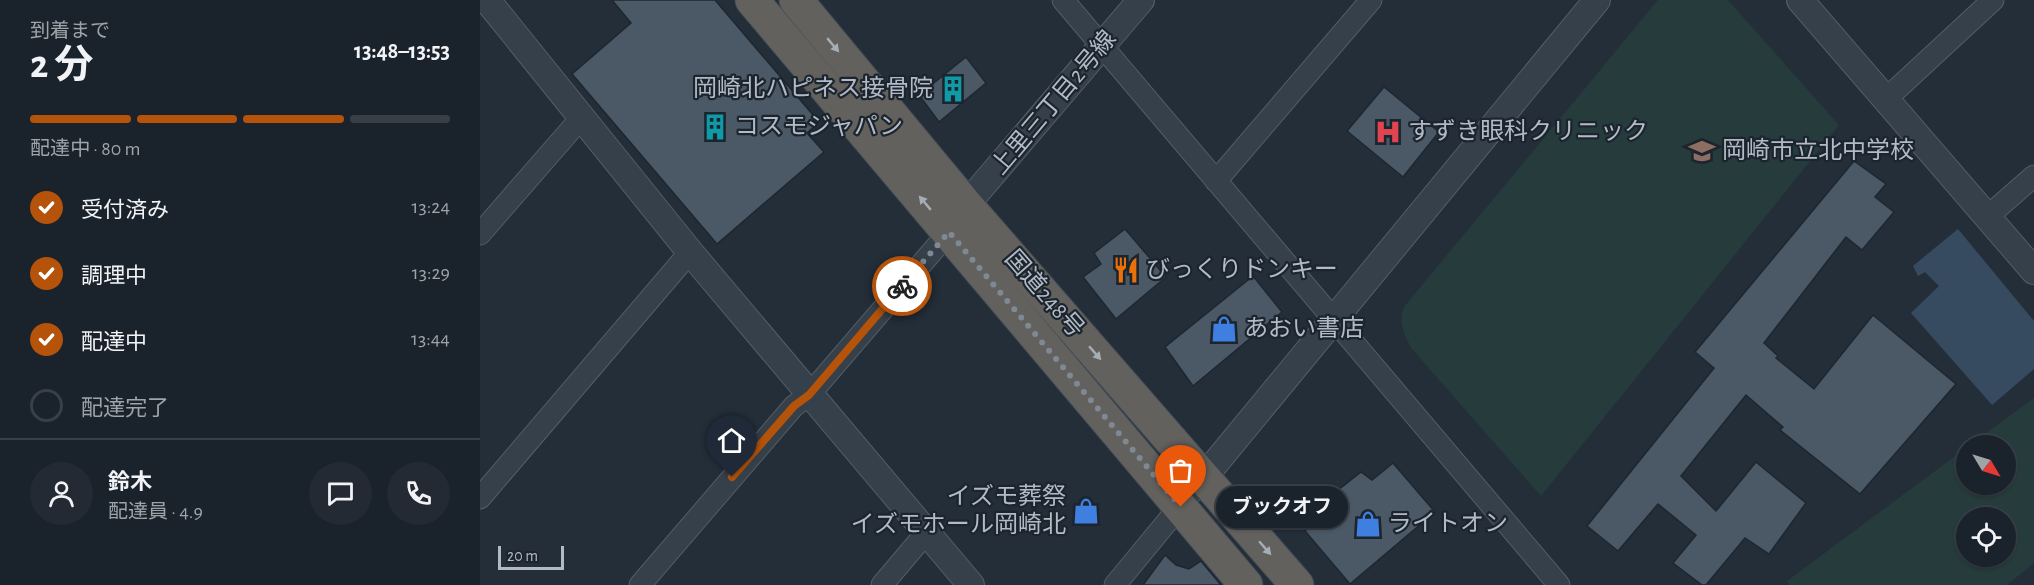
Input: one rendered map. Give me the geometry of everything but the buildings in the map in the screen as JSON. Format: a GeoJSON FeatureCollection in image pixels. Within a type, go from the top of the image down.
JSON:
{"type":"FeatureCollection","features":[{"type":"Feature","properties":{"kind":"highway","name":"国道248号"},"geometry":{"type":"LineString","coordinates":[[752,0],[1204,477],[1297,585]]}},
{"type":"Feature","properties":{"kind":"highway","name":"国道248号"},"geometry":{"type":"LineString","coordinates":[[796,0],[958,218],[1181,507],[1246,585]]}},
{"type":"Feature","properties":{"kind":"street"},"geometry":{"type":"LineString","coordinates":[[487,0],[690,252],[970,585]]}},
{"type":"Feature","properties":{"kind":"street"},"geometry":{"type":"LineString","coordinates":[[1064,0],[1559,585]]}},
{"type":"Feature","properties":{"kind":"street","name":"上里三丁目2号線"},"geometry":{"type":"LineString","coordinates":[[640,585],[794,406],[809,395],[1141,0]]}},
{"type":"Feature","properties":{"kind":"street"},"geometry":{"type":"LineString","coordinates":[[1216,181],[1371,0]]}},
{"type":"Feature","properties":{"kind":"street"},"geometry":{"type":"LineString","coordinates":[[1115,585],[1335,321],[1597,0]]}},
{"type":"Feature","properties":{"kind":"street"},"geometry":{"type":"LineString","coordinates":[[1800,0],[2034,271]]}},
{"type":"Feature","properties":{"kind":"street"},"geometry":{"type":"LineString","coordinates":[[1886,99],[1993,0]]}},
{"type":"Feature","properties":{"kind":"street"},"geometry":{"type":"LineString","coordinates":[[480,234],[581,118]]}},
{"type":"Feature","properties":{"kind":"street"},"geometry":{"type":"LineString","coordinates":[[1988,217],[2034,176]]}},
{"type":"Feature","properties":{"kind":"street"},"geometry":{"type":"LineString","coordinates":[[480,498],[690,252]]}},
{"type":"Feature","properties":{"kind":"street"},"geometry":{"type":"LineString","coordinates":[[882,585],[926,533]]}},
{"type":"Feature","properties":{"kind":"green space"},"geometry":{"type":"Polygon","coordinates":[[[1658,0],[1728,0],[1839,125],[1541,496],[1411,348],[1403,328],[1402,312],[1658,0]]]}},
{"type":"Feature","properties":{"kind":"green space"},"geometry":{"type":"Polygon","coordinates":[[[2034,398],[2034,563],[2007,585],[1790,585],[1787,581],[1956,455],[1956,495],[2016,495],[2016,435],[1984,435],[2034,398]]]}},
{"type":"Feature","properties":{"kind":"water"},"geometry":{"type":"Polygon","coordinates":[[[1958,229],[2034,321],[2034,369],[1992,405],[1911,313],[1939,286],[1925,272],[1918,276],[1913,266],[1958,229]]]}},
{"type":"Feature","properties":{"kind":"way so far"},"geometry":{"type":"LineString","coordinates":[[902,286],[949,232],[1181,507]]}},
{"type":"Feature","properties":{"kind":"place","name":"岡崎北ハピネス接骨院"},"geometry":{"type":"Point","coordinates":[953,89]}},
{"type":"Feature","properties":{"kind":"place","name":"コスモジャパン"},"geometry":{"type":"Point","coordinates":[715,127]}},
{"type":"Feature","properties":{"kind":"place","name":"すずき眼科クリニック"},"geometry":{"type":"Point","coordinates":[1388,132]}},
{"type":"Feature","properties":{"kind":"place","name":"岡崎市立北中学校"},"geometry":{"type":"Point","coordinates":[1702,151]}},
{"type":"Feature","properties":{"kind":"place","name":"びっくりドンキー"},"geometry":{"type":"Point","coordinates":[1126,270]}},
{"type":"Feature","properties":{"kind":"place","name":"あおい書店"},"geometry":{"type":"Point","coordinates":[1224,329]}},
{"type":"Feature","properties":{"kind":"place","name":"ブックオフ"},"geometry":{"type":"Point","coordinates":[1181,507]}},
{"type":"Feature","properties":{"kind":"place","name":"イズモ葬祭 イズモホール岡崎北"},"geometry":{"type":"Point","coordinates":[1086,511]}},
{"type":"Feature","properties":{"kind":"place","name":"ライトオン"},"geometry":{"type":"Point","coordinates":[1368,524]}},
{"type":"Feature","properties":{"kind":"route"},"geometry":{"type":"LineString","coordinates":[[732,477],[794,406],[809,395],[902,286]]}}]}
